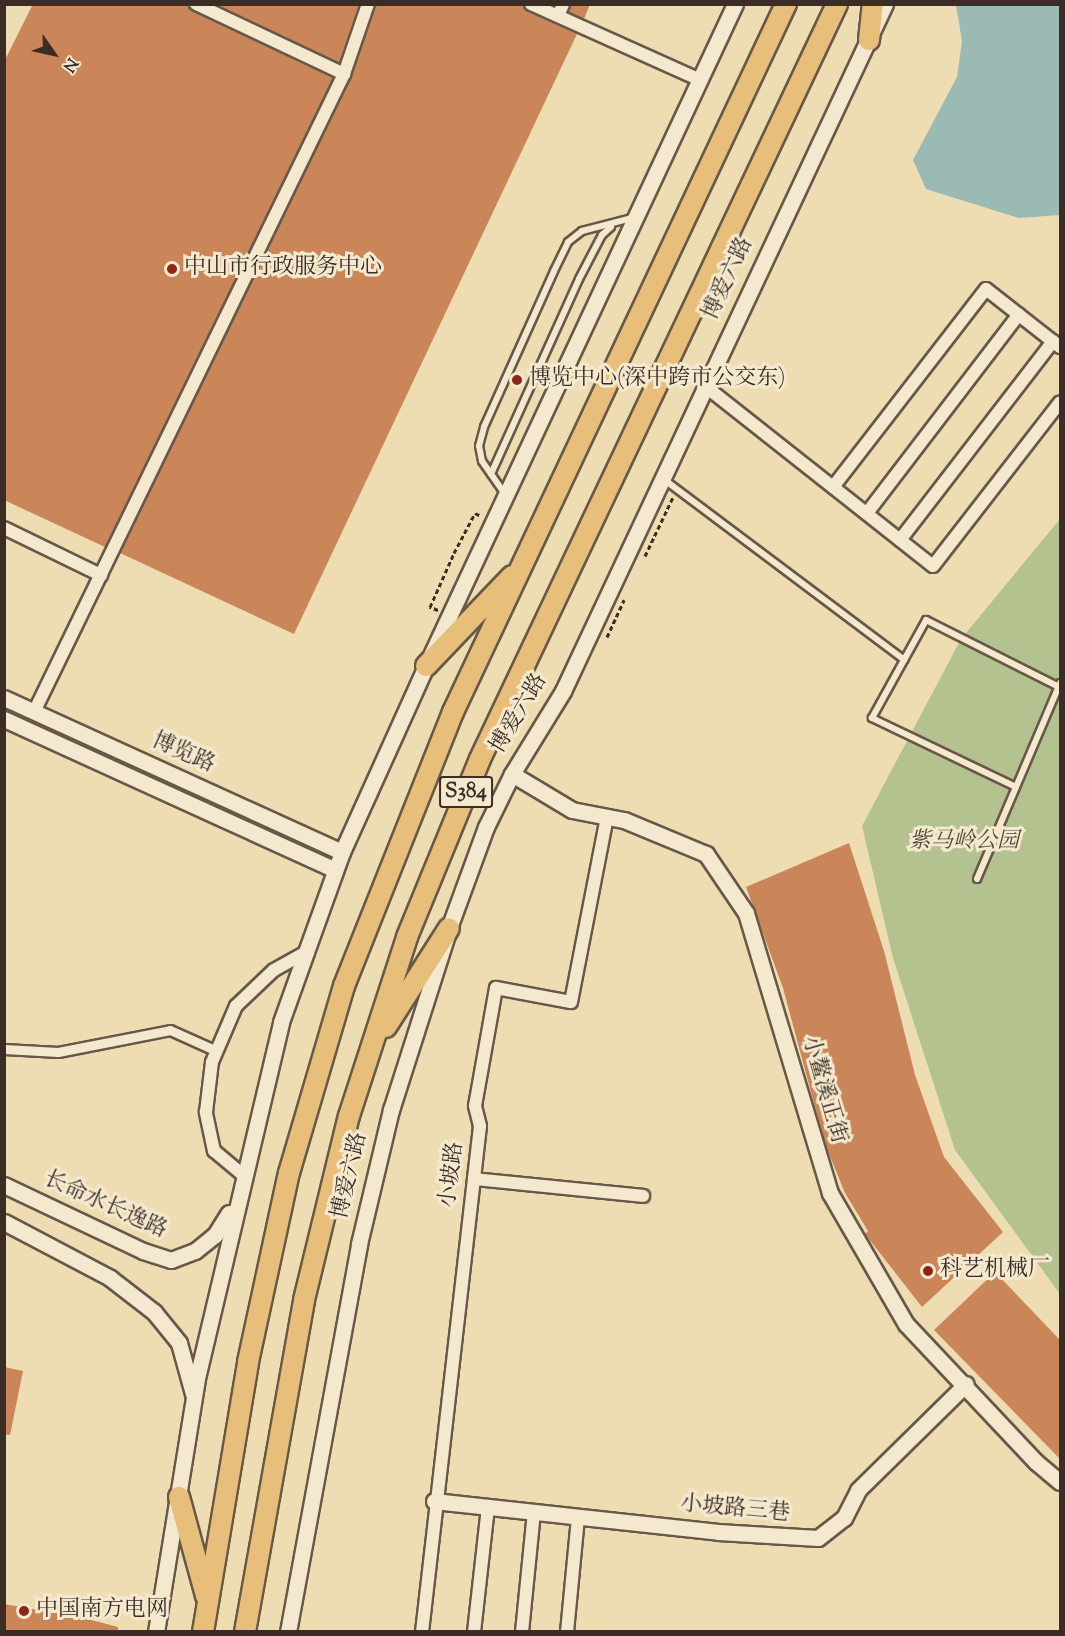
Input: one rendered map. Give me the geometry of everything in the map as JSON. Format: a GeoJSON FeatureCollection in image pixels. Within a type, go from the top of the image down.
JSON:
{"type":"FeatureCollection","features":[{"type":"Feature","properties":{"kind":"highway","name":"S384"},"geometry":{"type":"LineString","coordinates":[[203,1632],[248,1362],[280,1218],[344,986],[453,712],[525,564],[786,4]]}},
{"type":"Feature","properties":{"kind":"highway","name":"博爱六路"},"geometry":{"type":"LineString","coordinates":[[245,1632],[304,1300],[349,1116],[407,938],[480,759],[837,4]]}},
{"type":"Feature","properties":{"kind":"highway"},"geometry":{"type":"LineString","coordinates":[[870,40],[873,4]]}},
{"type":"Feature","properties":{"kind":"highway"},"geometry":{"type":"LineString","coordinates":[[426,666],[525,564]]}},
{"type":"Feature","properties":{"kind":"highway"},"geometry":{"type":"LineString","coordinates":[[370,1052],[449,928]]}},
{"type":"Feature","properties":{"kind":"highway"},"geometry":{"type":"LineString","coordinates":[[179,1497],[208,1604]]}},
{"type":"Feature","properties":{"kind":"street"},"geometry":{"type":"LineString","coordinates":[[196,4],[344,74]]}},
{"type":"Feature","properties":{"kind":"street"},"geometry":{"type":"LineString","coordinates":[[34,712],[344,74],[368,4]]}},
{"type":"Feature","properties":{"kind":"street"},"geometry":{"type":"LineString","coordinates":[[531,4],[561,10],[700,80]]}},
{"type":"Feature","properties":{"kind":"street"},"geometry":{"type":"LineString","coordinates":[[156,1632],[194,1399],[236,1203],[281,1022],[335,870],[449,616],[638,216],[735,4]]}},
{"type":"Feature","properties":{"kind":"street","name":"博爱六路"},"geometry":{"type":"LineString","coordinates":[[288,1632],[359,1244],[391,1110],[449,928],[486,827],[512,774],[563,691],[885,4]]}},
{"type":"Feature","properties":{"kind":"street"},"geometry":{"type":"LineString","coordinates":[[834,487],[986,289],[1057,344],[900,540]]}},
{"type":"Feature","properties":{"kind":"street"},"geometry":{"type":"LineString","coordinates":[[867,513],[1019,314]]}},
{"type":"Feature","properties":{"kind":"street"},"geometry":{"type":"LineString","coordinates":[[705,386],[933,566],[1060,402]]}},
{"type":"Feature","properties":{"kind":"street"},"geometry":{"type":"LineString","coordinates":[[4,528],[100,575]]}},
{"type":"Feature","properties":{"kind":"street","name":"博览路"},"geometry":{"type":"LineString","coordinates":[[4,698],[342,852]]}},
{"type":"Feature","properties":{"kind":"street","name":"博览路"},"geometry":{"type":"LineString","coordinates":[[4,719],[335,870]]}},
{"type":"Feature","properties":{"kind":"street","name":"小鳌溪正街"},"geometry":{"type":"LineString","coordinates":[[512,774],[572,810],[607,817],[706,854],[746,914],[830,1193],[906,1324],[966,1384],[1035,1461],[1060,1482]]}},
{"type":"Feature","properties":{"kind":"street","name":"小坡路"},"geometry":{"type":"LineString","coordinates":[[422,1632],[435,1501],[480,1126],[475,1106],[496,988],[571,1002],[607,817]]}},
{"type":"Feature","properties":{"kind":"street"},"geometry":{"type":"LineString","coordinates":[[243,1175],[214,1152],[206,1112],[217,1051],[236,1006],[274,970],[306,952]]}},
{"type":"Feature","properties":{"kind":"street"},"geometry":{"type":"LineString","coordinates":[[4,1049],[58,1052],[170,1030],[217,1051]]}},
{"type":"Feature","properties":{"kind":"street"},"geometry":{"type":"LineString","coordinates":[[474,1179],[643,1196]]}},
{"type":"Feature","properties":{"kind":"street","name":"长命水长逸路"},"geometry":{"type":"LineString","coordinates":[[4,1185],[142,1251],[171,1260],[195,1251],[215,1235],[236,1203]]}},
{"type":"Feature","properties":{"kind":"street"},"geometry":{"type":"LineString","coordinates":[[4,1222],[110,1278],[154,1312],[179,1343],[194,1399]]}},
{"type":"Feature","properties":{"kind":"street","name":"小坡路三巷"},"geometry":{"type":"LineString","coordinates":[[435,1501],[578,1517],[818,1538],[844,1518],[858,1490],[966,1384]]}},
{"type":"Feature","properties":{"kind":"street"},"geometry":{"type":"LineString","coordinates":[[474,1632],[488,1507]]}},
{"type":"Feature","properties":{"kind":"street"},"geometry":{"type":"LineString","coordinates":[[522,1632],[534,1512]]}},
{"type":"Feature","properties":{"kind":"street"},"geometry":{"type":"LineString","coordinates":[[567,1632],[578,1517]]}},
{"type":"Feature","properties":{"kind":"lane"},"geometry":{"type":"LineString","coordinates":[[506,496],[482,461],[479,446],[484,427],[554,271],[568,242],[582,231],[638,216]]}},
{"type":"Feature","properties":{"kind":"lane"},"geometry":{"type":"LineString","coordinates":[[491,474],[579,279],[602,234],[614,224]]}},
{"type":"Feature","properties":{"kind":"lane"},"geometry":{"type":"LineString","coordinates":[[662,478],[904,660]]}},
{"type":"Feature","properties":{"kind":"lane"},"geometry":{"type":"LineString","coordinates":[[977,879],[1060,685],[926,620],[872,718],[1016,787]]}},
{"type":"Feature","properties":{"kind":"path"},"geometry":{"type":"LineString","coordinates":[[643,560],[676,489]]}},
{"type":"Feature","properties":{"kind":"path"},"geometry":{"type":"LineString","coordinates":[[449,616],[430,607],[454,553],[475,513],[493,523]]}},
{"type":"Feature","properties":{"kind":"green space","name":"紫马岭公园"},"geometry":{"type":"Polygon","coordinates":[[[1060,519],[1060,1294],[955,1150],[893,958],[862,826],[961,639],[1060,519]]]}},
{"type":"Feature","properties":{"kind":"water"},"geometry":{"type":"Polygon","coordinates":[[[956,5],[1060,5],[1060,215],[1019,218],[926,189],[913,160],[957,77],[962,41],[956,5]]]}},
{"type":"Feature","properties":{"kind":"building"},"geometry":{"type":"Polygon","coordinates":[[[33,4],[188,4],[192,11],[333,78],[105,547],[4,500],[4,62],[33,4]]]}},
{"type":"Feature","properties":{"kind":"building"},"geometry":{"type":"Polygon","coordinates":[[[216,4],[359,4],[339,63],[216,4]]]}},
{"type":"Feature","properties":{"kind":"building"},"geometry":{"type":"Polygon","coordinates":[[[376,4],[523,4],[528,12],[577,34],[294,634],[120,553],[351,78],[376,4]]]}},
{"type":"Feature","properties":{"kind":"building"},"geometry":{"type":"Polygon","coordinates":[[[571,4],[590,4],[584,19],[569,12],[571,4]]]}},
{"type":"Feature","properties":{"kind":"building"},"geometry":{"type":"Polygon","coordinates":[[[849,843],[884,951],[915,1075],[944,1157],[1003,1232],[922,1307],[865,1234],[868,1231],[845,1193],[825,1144],[783,988],[746,887],[849,843]]]}},
{"type":"Feature","properties":{"kind":"building"},"geometry":{"type":"Polygon","coordinates":[[[995,1272],[1060,1340],[1060,1459],[934,1330],[995,1272]]]}},
{"type":"Feature","properties":{"kind":"building"},"geometry":{"type":"Polygon","coordinates":[[[4,1367],[23,1371],[10,1435],[4,1434],[4,1367]]]}},
{"type":"Feature","properties":{"kind":"building","name":"中国南方电网"},"geometry":{"type":"Polygon","coordinates":[[[4,1604],[84,1618],[118,1627],[118,1632],[4,1632],[4,1604]]]}},
{"type":"Feature","properties":{"kind":"place","name":"中山市行政服务中心"},"geometry":{"type":"Point","coordinates":[172,269]}},
{"type":"Feature","properties":{"kind":"place","name":"博览中心(深中跨市公交东)"},"geometry":{"type":"Point","coordinates":[517,380]}},
{"type":"Feature","properties":{"kind":"place","name":"科艺机械厂"},"geometry":{"type":"Point","coordinates":[928,1271]}},
{"type":"Feature","properties":{"kind":"place","name":"中国南方电网"},"geometry":{"type":"Point","coordinates":[24,1611]}}]}
